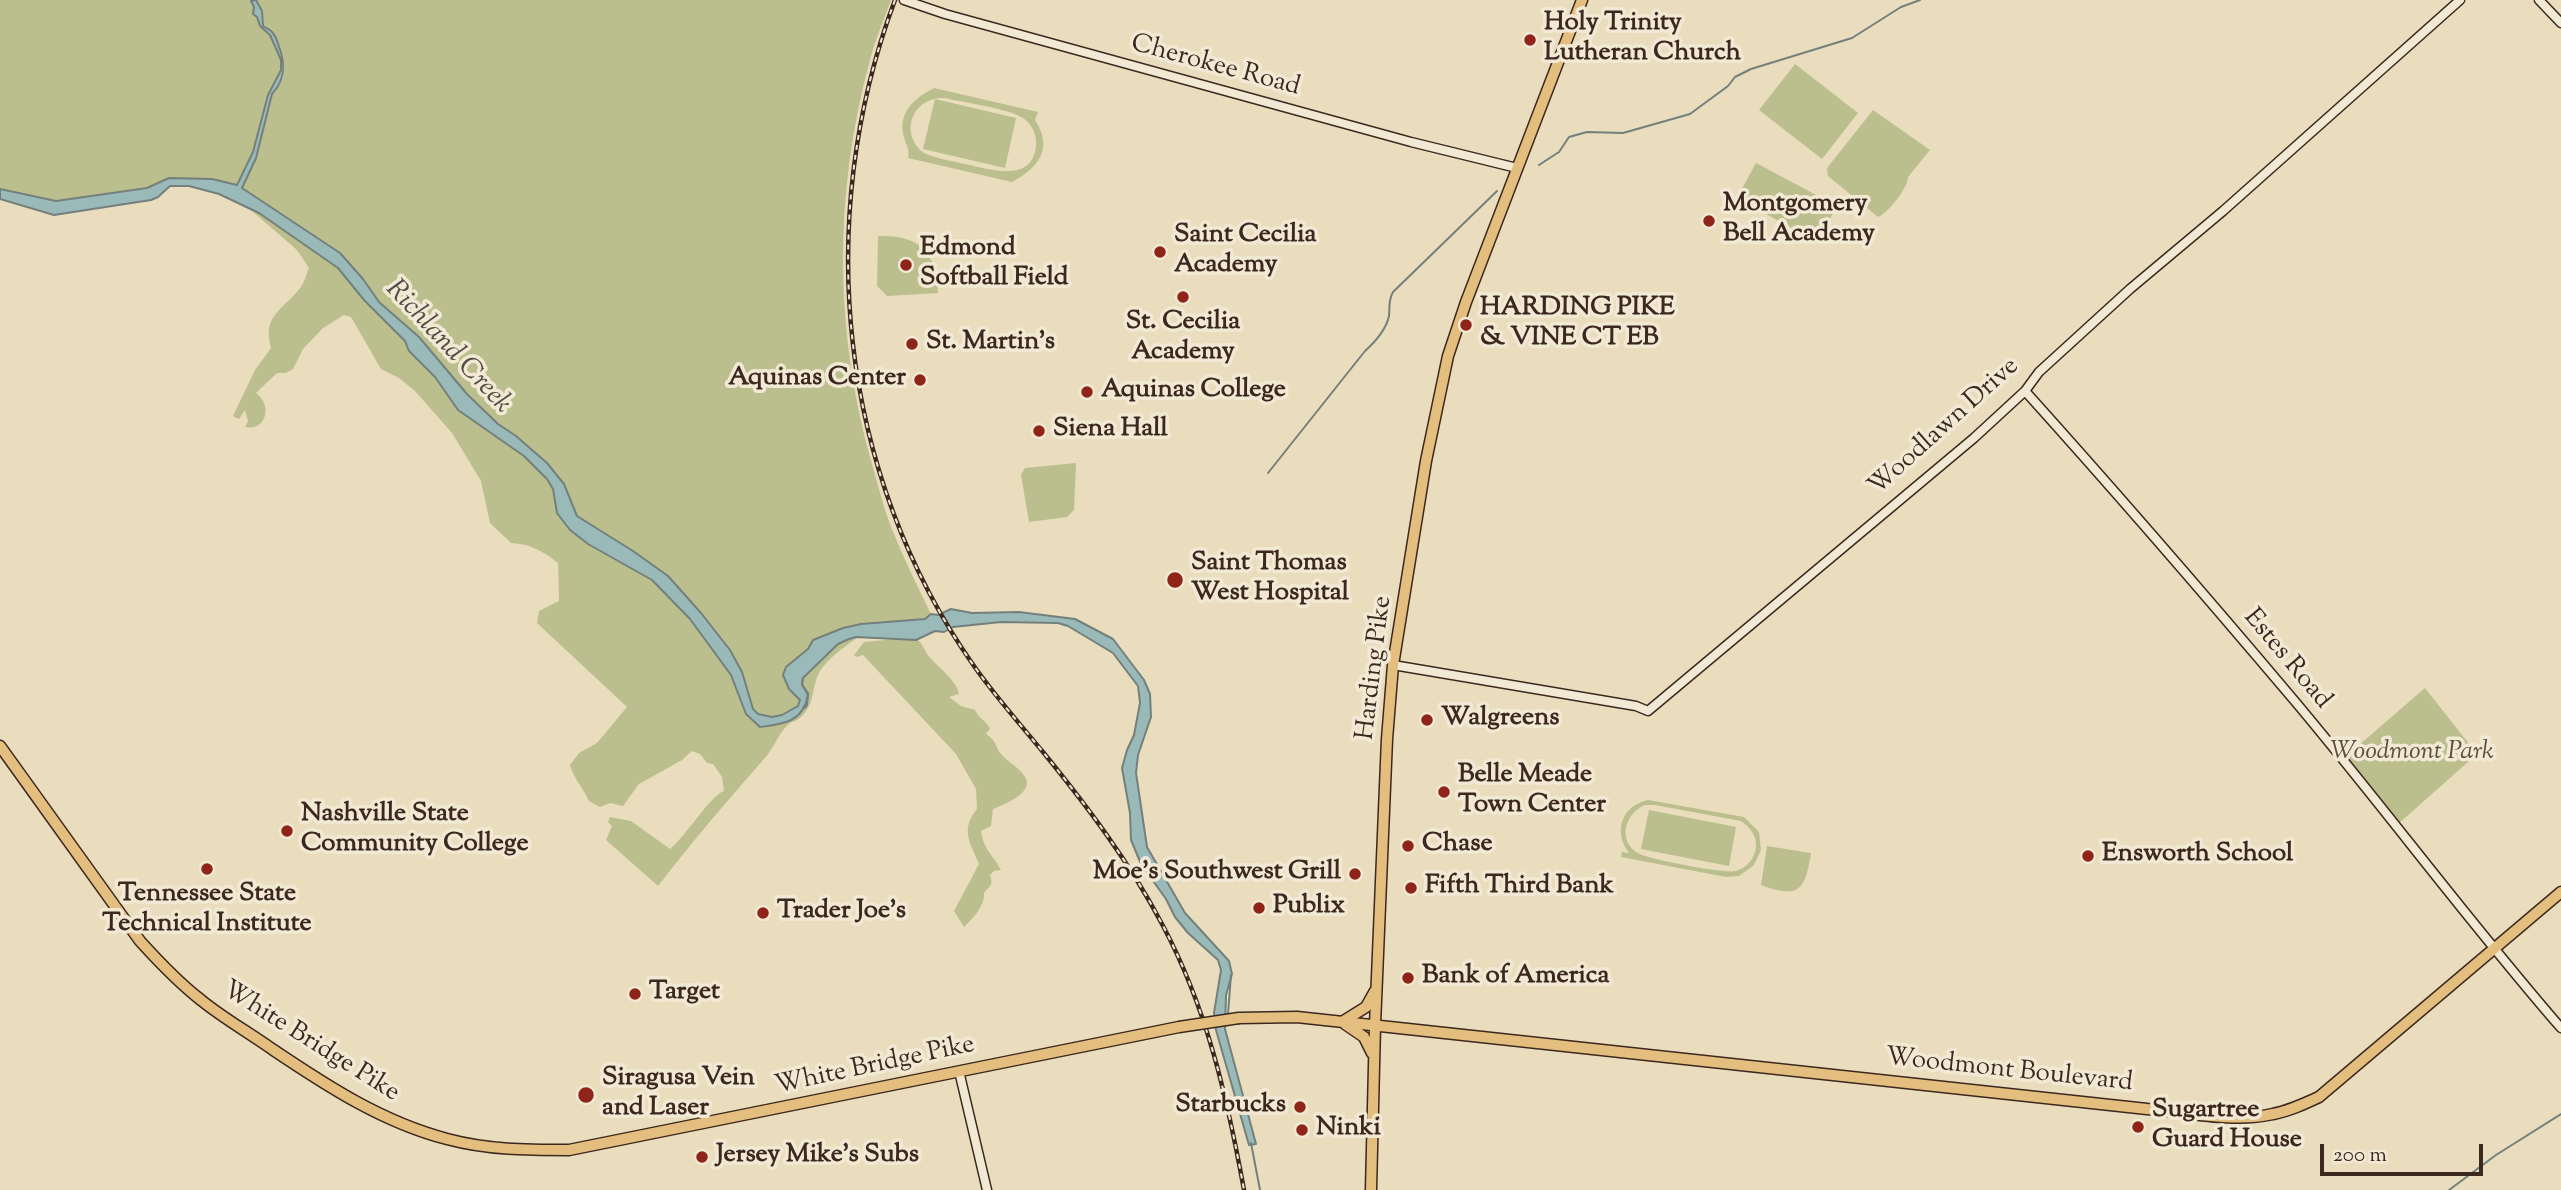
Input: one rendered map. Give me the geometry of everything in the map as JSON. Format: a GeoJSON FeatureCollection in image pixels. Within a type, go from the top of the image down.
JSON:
{"type":"FeatureCollection","features":[{"type":"Feature","properties":{"kind":"main road","name":"Harding Pike"},"geometry":{"type":"LineString","coordinates":[[1371,1190],[1387,739],[1393,665],[1426,461],[1445,368],[1466,302],[1582,0]]}},
{"type":"Feature","properties":{"kind":"main road","name":"White Bridge Pike"},"geometry":{"type":"LineString","coordinates":[[0,746],[113,907],[163,966],[200,999],[362,1106],[408,1127],[480,1146],[520,1151],[569,1150],[1179,1027],[1259,1017],[1297,1017],[1375,1025]]}},
{"type":"Feature","properties":{"kind":"main road","name":"Woodmont Boulevard"},"geometry":{"type":"LineString","coordinates":[[1375,1025],[2147,1109],[2257,1117],[2288,1111],[2319,1097],[2561,892]]}},
{"type":"Feature","properties":{"kind":"main road"},"geometry":{"type":"LineString","coordinates":[[1374,1060],[1363,1037],[1342,1022],[1366,1007],[1377,984]]}},
{"type":"Feature","properties":{"kind":"street","name":"Cherokee Road"},"geometry":{"type":"LineString","coordinates":[[904,0],[945,14],[1411,142],[1517,168]]}},
{"type":"Feature","properties":{"kind":"street","name":"Woodlawn Drive"},"geometry":{"type":"LineString","coordinates":[[1393,665],[1648,710],[1974,438],[2025,391],[2039,373],[2130,289],[2228,206],[2460,0]]}},
{"type":"Feature","properties":{"kind":"street"},"geometry":{"type":"LineString","coordinates":[[2539,0],[2561,23]]}},
{"type":"Feature","properties":{"kind":"street","name":"Estes Road"},"geometry":{"type":"LineString","coordinates":[[2025,391],[2140,519],[2293,699],[2493,950],[2561,1028]]}},
{"type":"Feature","properties":{"kind":"street"},"geometry":{"type":"LineString","coordinates":[[959,1071],[987,1190]]}},
{"type":"Feature","properties":{"kind":"green space"},"geometry":{"type":"Polygon","coordinates":[[[0,0],[891,0],[870,60],[849,163],[844,214],[845,317],[861,420],[888,520],[931,614],[925,619],[874,622],[828,661],[816,680],[806,711],[785,728],[767,755],[658,886],[606,840],[612,826],[608,822],[610,817],[631,821],[670,849],[712,800],[724,791],[722,777],[713,764],[707,763],[700,754],[692,751],[682,760],[639,784],[623,806],[610,803],[600,807],[589,801],[570,765],[579,753],[597,743],[627,707],[537,623],[539,611],[559,601],[558,563],[536,549],[511,543],[490,523],[481,481],[452,433],[415,391],[399,378],[381,369],[351,317],[344,315],[323,328],[303,349],[293,369],[286,373],[277,373],[256,393],[266,410],[262,422],[245,427],[248,421],[245,410],[239,419],[233,416],[255,370],[271,348],[269,328],[272,320],[302,286],[309,268],[297,250],[252,211],[240,190],[212,179],[56,201],[0,189],[0,0]]]}},
{"type":"Feature","properties":{"kind":"green space"},"geometry":{"type":"Polygon","coordinates":[[[1795,64],[1858,113],[1822,159],[1759,110],[1795,64]]]}},
{"type":"Feature","properties":{"kind":"green space"},"geometry":{"type":"Polygon","coordinates":[[[934,88],[1038,112],[1035,120],[1041,130],[1043,149],[1036,164],[1012,182],[908,158],[902,128],[905,113],[914,101],[934,88]],[[945,98],[925,103],[917,109],[913,117],[912,136],[924,153],[997,171],[1018,170],[1027,166],[1033,158],[1036,138],[1026,120],[1007,111],[945,98]]]}},
{"type":"Feature","properties":{"kind":"green space"},"geometry":{"type":"Polygon","coordinates":[[[935,99],[1016,118],[1005,168],[923,149],[935,99]]]}},
{"type":"Feature","properties":{"kind":"green space"},"geometry":{"type":"Polygon","coordinates":[[[1873,110],[1930,150],[1908,177],[1897,200],[1878,217],[1828,176],[1827,168],[1873,110]]]}},
{"type":"Feature","properties":{"kind":"green space"},"geometry":{"type":"Polygon","coordinates":[[[1756,163],[1837,206],[1817,242],[1737,198],[1756,163]]]}},
{"type":"Feature","properties":{"kind":"green space","name":"Edmond Softball Field"},"geometry":{"type":"Polygon","coordinates":[[[878,236],[905,239],[923,248],[934,266],[938,293],[887,296],[877,286],[878,236]]]}},
{"type":"Feature","properties":{"kind":"green space"},"geometry":{"type":"Polygon","coordinates":[[[1076,463],[1074,510],[1067,517],[1029,522],[1021,475],[1025,468],[1076,463]]]}},
{"type":"Feature","properties":{"kind":"green space"},"geometry":{"type":"Polygon","coordinates":[[[917,639],[922,644],[927,654],[957,689],[959,694],[949,697],[961,706],[975,710],[990,729],[986,734],[1027,780],[1024,791],[993,809],[991,826],[981,831],[987,848],[1001,870],[990,875],[991,884],[984,893],[980,907],[964,927],[954,911],[979,864],[968,836],[969,823],[977,809],[976,789],[956,754],[863,655],[854,655],[864,642],[917,639]]]}},
{"type":"Feature","properties":{"kind":"green space","name":"Woodmont Park"},"geometry":{"type":"Polygon","coordinates":[[[2425,688],[2477,754],[2398,824],[2344,758],[2425,688]]]}},
{"type":"Feature","properties":{"kind":"green space"},"geometry":{"type":"Polygon","coordinates":[[[1648,800],[1744,817],[1759,832],[1761,850],[1754,865],[1739,876],[1726,877],[1621,857],[1622,852],[1629,853],[1621,837],[1622,821],[1631,808],[1648,800]],[[1645,805],[1638,809],[1626,826],[1627,840],[1636,852],[1669,862],[1729,871],[1740,870],[1752,859],[1756,847],[1755,839],[1750,829],[1741,821],[1645,805]]]}},
{"type":"Feature","properties":{"kind":"green space"},"geometry":{"type":"Polygon","coordinates":[[[1649,810],[1736,827],[1729,866],[1641,849],[1649,810]]]}},
{"type":"Feature","properties":{"kind":"green space"},"geometry":{"type":"Polygon","coordinates":[[[1767,846],[1811,853],[1803,884],[1792,891],[1761,885],[1767,846]]]}},
{"type":"Feature","properties":{"kind":"water"},"geometry":{"type":"Polygon","coordinates":[[[256,0],[262,11],[263,26],[271,31],[277,41],[283,60],[283,72],[280,83],[272,94],[256,158],[242,188],[340,253],[379,302],[419,337],[467,394],[498,424],[547,463],[564,484],[577,516],[668,576],[730,650],[742,672],[753,709],[758,714],[772,717],[782,715],[798,706],[800,700],[789,689],[783,675],[786,667],[808,649],[813,640],[861,624],[925,619],[931,614],[938,615],[951,609],[972,613],[1019,612],[1075,619],[1113,639],[1144,680],[1150,694],[1151,717],[1138,755],[1136,773],[1147,847],[1185,913],[1229,961],[1232,974],[1226,995],[1225,1029],[1256,1144],[1249,1145],[1216,1030],[1214,1013],[1221,970],[1218,960],[1188,933],[1175,917],[1166,899],[1141,864],[1131,840],[1130,813],[1122,768],[1134,735],[1140,703],[1138,686],[1113,653],[1068,626],[1058,623],[1001,622],[953,627],[944,632],[935,631],[916,640],[856,637],[838,644],[803,678],[802,684],[808,695],[802,711],[797,716],[784,723],[760,727],[746,714],[731,675],[690,619],[652,580],[588,544],[570,530],[557,513],[553,489],[547,479],[524,456],[458,410],[435,377],[409,351],[405,341],[364,300],[338,268],[259,213],[219,194],[189,186],[170,186],[151,200],[54,215],[0,199],[0,189],[56,201],[147,188],[169,178],[212,179],[237,185],[253,152],[268,95],[281,70],[281,60],[270,35],[260,26],[253,14],[251,1],[256,0]]]}},
{"type":"Feature","properties":{"kind":"waterway"},"geometry":{"type":"LineString","coordinates":[[1539,165],[1559,152],[1569,137],[1587,132],[1623,133],[1690,114],[1728,86],[1735,77],[1751,69],[1852,38],[1901,7],[1920,0]]}},
{"type":"Feature","properties":{"kind":"waterway"},"geometry":{"type":"LineString","coordinates":[[1268,473],[1380,335],[1388,321],[1393,292],[1497,191]]}},
{"type":"Feature","properties":{"kind":"waterway","name":"Richland Creek"},"geometry":{"type":"LineString","coordinates":[[803,678],[802,685],[808,693],[805,708]]}},
{"type":"Feature","properties":{"kind":"waterway","name":"Richland Creek"},"geometry":{"type":"LineString","coordinates":[[1228,1014],[1231,975]]}},
{"type":"Feature","properties":{"kind":"waterway"},"geometry":{"type":"LineString","coordinates":[[2449,1190],[2496,1155],[2561,1114]]}},
{"type":"Feature","properties":{"kind":"waterway","name":"Richland Creek"},"geometry":{"type":"LineString","coordinates":[[1251,1143],[1260,1190]]}},
{"type":"Feature","properties":{"kind":"railway"},"geometry":{"type":"LineString","coordinates":[[895,0],[869,84],[854,169],[848,256],[853,343],[868,428],[893,511],[928,591],[982,677],[1107,835],[1150,901],[1178,956],[1214,1054],[1244,1190]]}},
{"type":"Feature","properties":{"kind":"place","name":"Holy Trinity Lutheran Church"},"geometry":{"type":"Point","coordinates":[1530,40]}},
{"type":"Feature","properties":{"kind":"place","name":"Montgomery Bell Academy"},"geometry":{"type":"Point","coordinates":[1709,221]}},
{"type":"Feature","properties":{"kind":"place","name":"Saint Cecilia Academy"},"geometry":{"type":"Point","coordinates":[1160,252]}},
{"type":"Feature","properties":{"kind":"place","name":"Edmond Softball Field"},"geometry":{"type":"Point","coordinates":[906,265]}},
{"type":"Feature","properties":{"kind":"place","name":"St. Cecilia Academy"},"geometry":{"type":"Point","coordinates":[1183,297]}},
{"type":"Feature","properties":{"kind":"place","name":"HARDING PIKE & VINE CT EB"},"geometry":{"type":"Point","coordinates":[1466,325]}},
{"type":"Feature","properties":{"kind":"place","name":"St. Martin's"},"geometry":{"type":"Point","coordinates":[912,344]}},
{"type":"Feature","properties":{"kind":"place","name":"Aquinas Center"},"geometry":{"type":"Point","coordinates":[920,380]}},
{"type":"Feature","properties":{"kind":"place","name":"Aquinas College"},"geometry":{"type":"Point","coordinates":[1087,392]}},
{"type":"Feature","properties":{"kind":"place","name":"Siena Hall"},"geometry":{"type":"Point","coordinates":[1039,431]}},
{"type":"Feature","properties":{"kind":"place","name":"Saint Thomas West Hospital"},"geometry":{"type":"Point","coordinates":[1175,580]}},
{"type":"Feature","properties":{"kind":"place","name":"Walgreens"},"geometry":{"type":"Point","coordinates":[1427,720]}},
{"type":"Feature","properties":{"kind":"place","name":"Belle Meade Town Center"},"geometry":{"type":"Point","coordinates":[1444,792]}},
{"type":"Feature","properties":{"kind":"place","name":"Nashville State Community College"},"geometry":{"type":"Point","coordinates":[287,831]}},
{"type":"Feature","properties":{"kind":"place","name":"Chase"},"geometry":{"type":"Point","coordinates":[1408,846]}},
{"type":"Feature","properties":{"kind":"place","name":"Ensworth School"},"geometry":{"type":"Point","coordinates":[2088,856]}},
{"type":"Feature","properties":{"kind":"place","name":"Tennessee State Technical Institute"},"geometry":{"type":"Point","coordinates":[207,869]}},
{"type":"Feature","properties":{"kind":"place","name":"Moe's Southwest Grill"},"geometry":{"type":"Point","coordinates":[1355,874]}},
{"type":"Feature","properties":{"kind":"place","name":"Fifth Third Bank"},"geometry":{"type":"Point","coordinates":[1411,888]}},
{"type":"Feature","properties":{"kind":"place","name":"Publix"},"geometry":{"type":"Point","coordinates":[1259,908]}},
{"type":"Feature","properties":{"kind":"place","name":"Trader Joe's"},"geometry":{"type":"Point","coordinates":[763,913]}},
{"type":"Feature","properties":{"kind":"place","name":"Bank of America"},"geometry":{"type":"Point","coordinates":[1408,978]}},
{"type":"Feature","properties":{"kind":"place","name":"Target"},"geometry":{"type":"Point","coordinates":[635,994]}},
{"type":"Feature","properties":{"kind":"place","name":"Siragusa Vein and Laser"},"geometry":{"type":"Point","coordinates":[586,1095]}},
{"type":"Feature","properties":{"kind":"place","name":"Starbucks"},"geometry":{"type":"Point","coordinates":[1300,1107]}},
{"type":"Feature","properties":{"kind":"place","name":"Sugartree Guard House"},"geometry":{"type":"Point","coordinates":[2138,1127]}},
{"type":"Feature","properties":{"kind":"place","name":"Ninki"},"geometry":{"type":"Point","coordinates":[1302,1130]}},
{"type":"Feature","properties":{"kind":"place","name":"Jersey Mike's Subs"},"geometry":{"type":"Point","coordinates":[702,1157]}}]}
